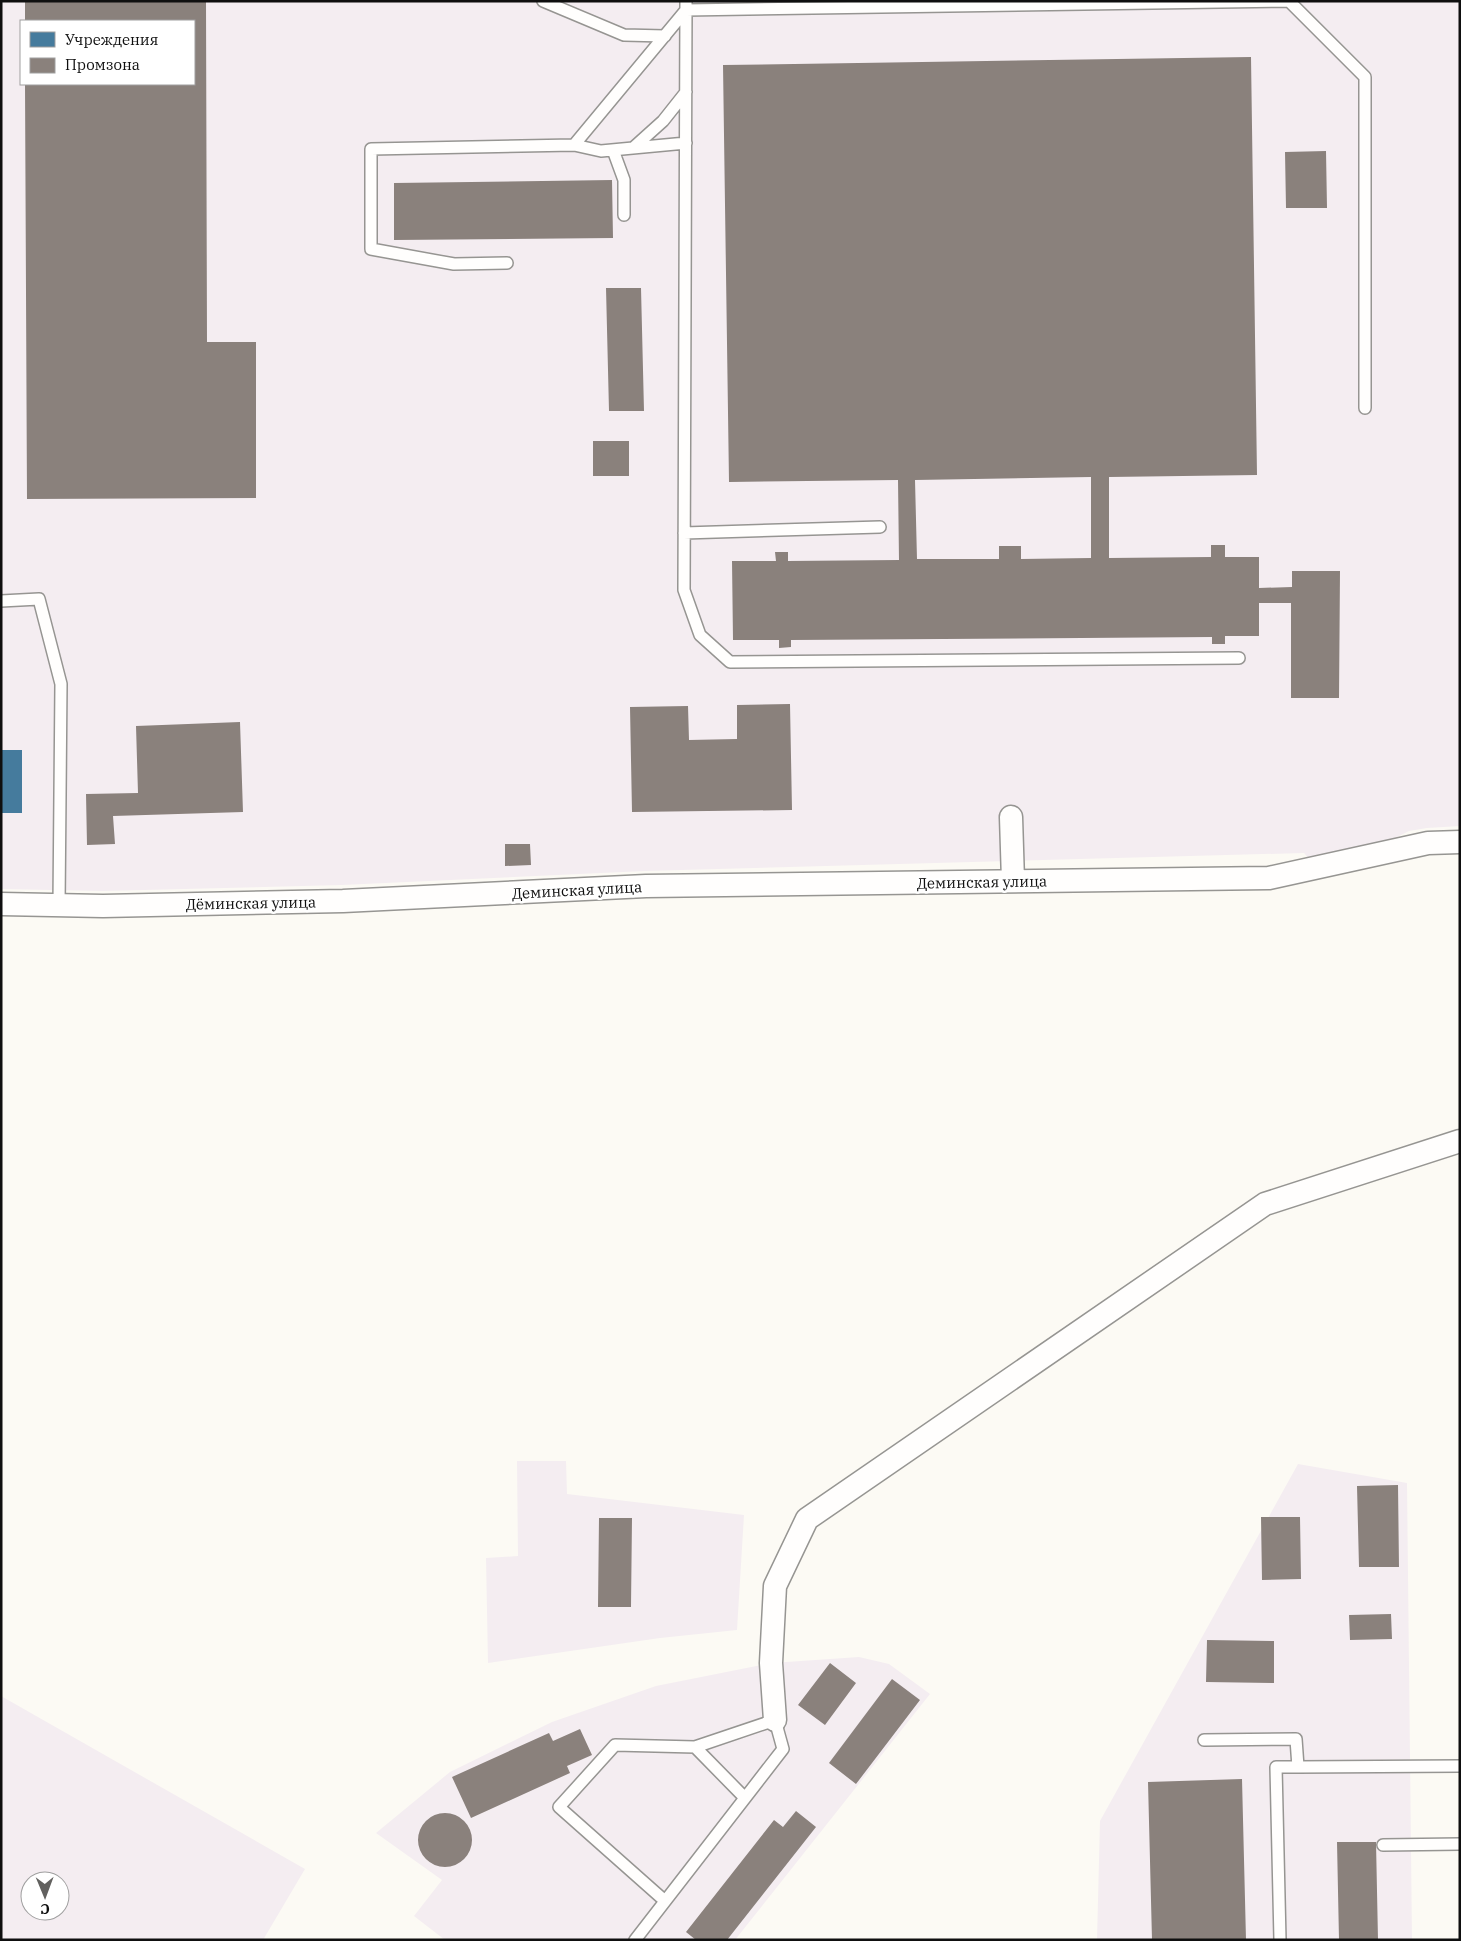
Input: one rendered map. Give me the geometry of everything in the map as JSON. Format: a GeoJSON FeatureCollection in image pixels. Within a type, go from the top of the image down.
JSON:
{"type":"FeatureCollection","features":[{"type":"Feature","properties":{"kind":"street"},"geometry":{"type":"LineString","coordinates":[[1011,816],[1016,840],[1012,881]]}},
{"type":"Feature","properties":{"kind":"street","name":"Деминская улица"},"geometry":{"type":"LineString","coordinates":[[500,893],[656,886],[1269,878],[1428,843],[1460,842]]}},
{"type":"Feature","properties":{"kind":"street","name":"Дёминская улица"},"geometry":{"type":"LineString","coordinates":[[1,904],[103,906],[343,901],[500,893]]}},
{"type":"Feature","properties":{"kind":"street"},"geometry":{"type":"LineString","coordinates":[[775,1720],[772,1664],[775,1586],[807,1519],[1265,1204],[1460,1141]]}},
{"type":"Feature","properties":{"kind":"lane"},"geometry":{"type":"LineString","coordinates":[[543,1],[624,35],[665,36]]}},
{"type":"Feature","properties":{"kind":"lane"},"geometry":{"type":"LineString","coordinates":[[686,6],[1290,2],[1365,77],[1365,408]]}},
{"type":"Feature","properties":{"kind":"lane"},"geometry":{"type":"LineString","coordinates":[[574,145],[665,36],[686,6]]}},
{"type":"Feature","properties":{"kind":"lane"},"geometry":{"type":"LineString","coordinates":[[686,6],[684,590],[700,635],[730,662],[1239,658]]}},
{"type":"Feature","properties":{"kind":"lane"},"geometry":{"type":"LineString","coordinates":[[633,148],[663,121],[686,92]]}},
{"type":"Feature","properties":{"kind":"lane"},"geometry":{"type":"LineString","coordinates":[[507,263],[454,264],[371,249],[371,149],[574,145],[601,151],[686,142]]}},
{"type":"Feature","properties":{"kind":"lane"},"geometry":{"type":"LineString","coordinates":[[613,150],[624,180],[624,215]]}},
{"type":"Feature","properties":{"kind":"lane"},"geometry":{"type":"LineString","coordinates":[[684,533],[880,527]]}},
{"type":"Feature","properties":{"kind":"lane"},"geometry":{"type":"LineString","coordinates":[[1,601],[39,599],[62,684],[59,905]]}},
{"type":"Feature","properties":{"kind":"lane"},"geometry":{"type":"LineString","coordinates":[[635,1940],[783,1749],[775,1720],[695,1747],[614,1745],[560,1807],[665,1900]]}},
{"type":"Feature","properties":{"kind":"lane"},"geometry":{"type":"LineString","coordinates":[[1204,1740],[1296,1739],[1298,1766]]}},
{"type":"Feature","properties":{"kind":"lane"},"geometry":{"type":"LineString","coordinates":[[695,1747],[745,1798]]}},
{"type":"Feature","properties":{"kind":"lane"},"geometry":{"type":"LineString","coordinates":[[1280,1940],[1276,1767],[1460,1766]]}},
{"type":"Feature","properties":{"kind":"lane"},"geometry":{"type":"LineString","coordinates":[[1383,1845],[1460,1844]]}},
{"type":"Feature","properties":{"kind":"shaded area"},"geometry":{"type":"Polygon","coordinates":[[[1,1],[1460,1],[1460,826],[1409,831],[1377,847],[1310,860],[1304,853],[645,871],[342,885],[103,891],[1,889],[1,1]]]}},
{"type":"Feature","properties":{"kind":"shaded area"},"geometry":{"type":"Polygon","coordinates":[[[517,1461],[566,1461],[567,1494],[744,1515],[737,1630],[660,1638],[488,1663],[486,1558],[518,1556],[517,1461]]]}},
{"type":"Feature","properties":{"kind":"shaded area"},"geometry":{"type":"Polygon","coordinates":[[[1298,1464],[1407,1483],[1412,1940],[1097,1940],[1100,1821],[1298,1464]]]}},
{"type":"Feature","properties":{"kind":"shaded area"},"geometry":{"type":"Polygon","coordinates":[[[859,1657],[889,1664],[930,1694],[735,1940],[445,1940],[414,1916],[442,1880],[376,1833],[450,1772],[552,1722],[656,1686],[772,1663],[859,1657]]]}},
{"type":"Feature","properties":{"kind":"shaded area"},"geometry":{"type":"Polygon","coordinates":[[[1,1696],[305,1869],[263,1940],[1,1940],[1,1696]]]}},
{"type":"Feature","properties":{"kind":"building: Учреждения"},"geometry":{"type":"Polygon","coordinates":[[[1,750],[22,750],[22,813],[1,813],[1,750]]]}},
{"type":"Feature","properties":{"kind":"building: Промзона"},"geometry":{"type":"Polygon","coordinates":[[[25,1],[206,1],[207,342],[256,342],[256,498],[27,499],[25,85],[195,85],[195,20],[25,20],[25,1]]]}},
{"type":"Feature","properties":{"kind":"building: Промзона"},"geometry":{"type":"Polygon","coordinates":[[[1251,57],[1257,475],[1109,477],[1109,558],[1211,557],[1211,545],[1225,545],[1225,557],[1259,557],[1259,588],[1292,587],[1292,571],[1340,571],[1339,698],[1291,698],[1291,603],[1259,603],[1259,636],[1225,636],[1225,644],[1212,644],[1212,637],[791,640],[791,647],[779,648],[779,640],[733,640],[732,561],[776,561],[775,552],[788,552],[788,561],[899,560],[898,480],[729,482],[723,65],[1251,57]],[[1091,477],[915,480],[917,559],[999,559],[999,546],[1021,546],[1021,559],[1091,558],[1091,477]]]}},
{"type":"Feature","properties":{"kind":"building: Промзона"},"geometry":{"type":"Polygon","coordinates":[[[1326,151],[1327,208],[1286,208],[1285,152],[1326,151]]]}},
{"type":"Feature","properties":{"kind":"building: Промзона"},"geometry":{"type":"Polygon","coordinates":[[[612,180],[613,238],[394,240],[394,183],[612,180]]]}},
{"type":"Feature","properties":{"kind":"building: Промзона"},"geometry":{"type":"Polygon","coordinates":[[[606,288],[641,288],[644,411],[609,411],[606,288]]]}},
{"type":"Feature","properties":{"kind":"building: Промзона"},"geometry":{"type":"Polygon","coordinates":[[[593,441],[629,441],[629,476],[593,476],[593,441]]]}},
{"type":"Feature","properties":{"kind":"building: Промзона"},"geometry":{"type":"Polygon","coordinates":[[[790,704],[792,810],[632,812],[630,707],[688,706],[689,740],[737,739],[737,705],[790,704]]]}},
{"type":"Feature","properties":{"kind":"building: Промзона"},"geometry":{"type":"Polygon","coordinates":[[[240,722],[243,812],[113,816],[115,844],[87,845],[86,794],[138,793],[136,726],[240,722]]]}},
{"type":"Feature","properties":{"kind":"building: Промзона"},"geometry":{"type":"Polygon","coordinates":[[[505,844],[530,844],[531,865],[505,866],[505,844]]]}},
{"type":"Feature","properties":{"kind":"building: Промзона"},"geometry":{"type":"Polygon","coordinates":[[[1398,1485],[1399,1567],[1359,1567],[1357,1486],[1398,1485]]]}},
{"type":"Feature","properties":{"kind":"building: Промзона"},"geometry":{"type":"Polygon","coordinates":[[[1261,1517],[1300,1517],[1301,1579],[1262,1580],[1261,1517]]]}},
{"type":"Feature","properties":{"kind":"building: Промзона"},"geometry":{"type":"Polygon","coordinates":[[[599,1518],[632,1518],[631,1607],[598,1607],[599,1518]]]}},
{"type":"Feature","properties":{"kind":"building: Промзона"},"geometry":{"type":"Polygon","coordinates":[[[1391,1614],[1392,1639],[1350,1640],[1349,1615],[1391,1614]]]}},
{"type":"Feature","properties":{"kind":"building: Промзона"},"geometry":{"type":"Polygon","coordinates":[[[1207,1640],[1274,1641],[1274,1683],[1206,1682],[1207,1640]]]}},
{"type":"Feature","properties":{"kind":"building: Промзона"},"geometry":{"type":"Polygon","coordinates":[[[830,1663],[856,1683],[825,1725],[798,1705],[830,1663]]]}},
{"type":"Feature","properties":{"kind":"building: Промзона"},"geometry":{"type":"Polygon","coordinates":[[[892,1679],[920,1700],[856,1784],[829,1763],[892,1679]]]}},
{"type":"Feature","properties":{"kind":"building: Промзона"},"geometry":{"type":"Polygon","coordinates":[[[580,1729],[592,1755],[567,1766],[570,1773],[471,1818],[452,1777],[549,1733],[553,1741],[580,1729]]]}},
{"type":"Feature","properties":{"kind":"building: Промзона"},"geometry":{"type":"Polygon","coordinates":[[[1242,1779],[1246,1940],[1152,1940],[1148,1782],[1242,1779]]]}},
{"type":"Feature","properties":{"kind":"building: Промзона"},"geometry":{"type":"Polygon","coordinates":[[[796,1811],[816,1827],[727,1940],[696,1940],[686,1932],[774,1820],[783,1827],[796,1811]]]}},
{"type":"Feature","properties":{"kind":"building: Промзона"},"geometry":{"type":"Polygon","coordinates":[[[445,1813],[455,1815],[464,1821],[470,1830],[472,1840],[470,1850],[464,1859],[455,1865],[445,1867],[435,1865],[426,1859],[420,1850],[418,1840],[420,1830],[426,1821],[435,1815],[445,1813]]]}},
{"type":"Feature","properties":{"kind":"building: Промзона"},"geometry":{"type":"Polygon","coordinates":[[[1337,1842],[1376,1842],[1378,1940],[1339,1940],[1337,1842]]]}}]}
